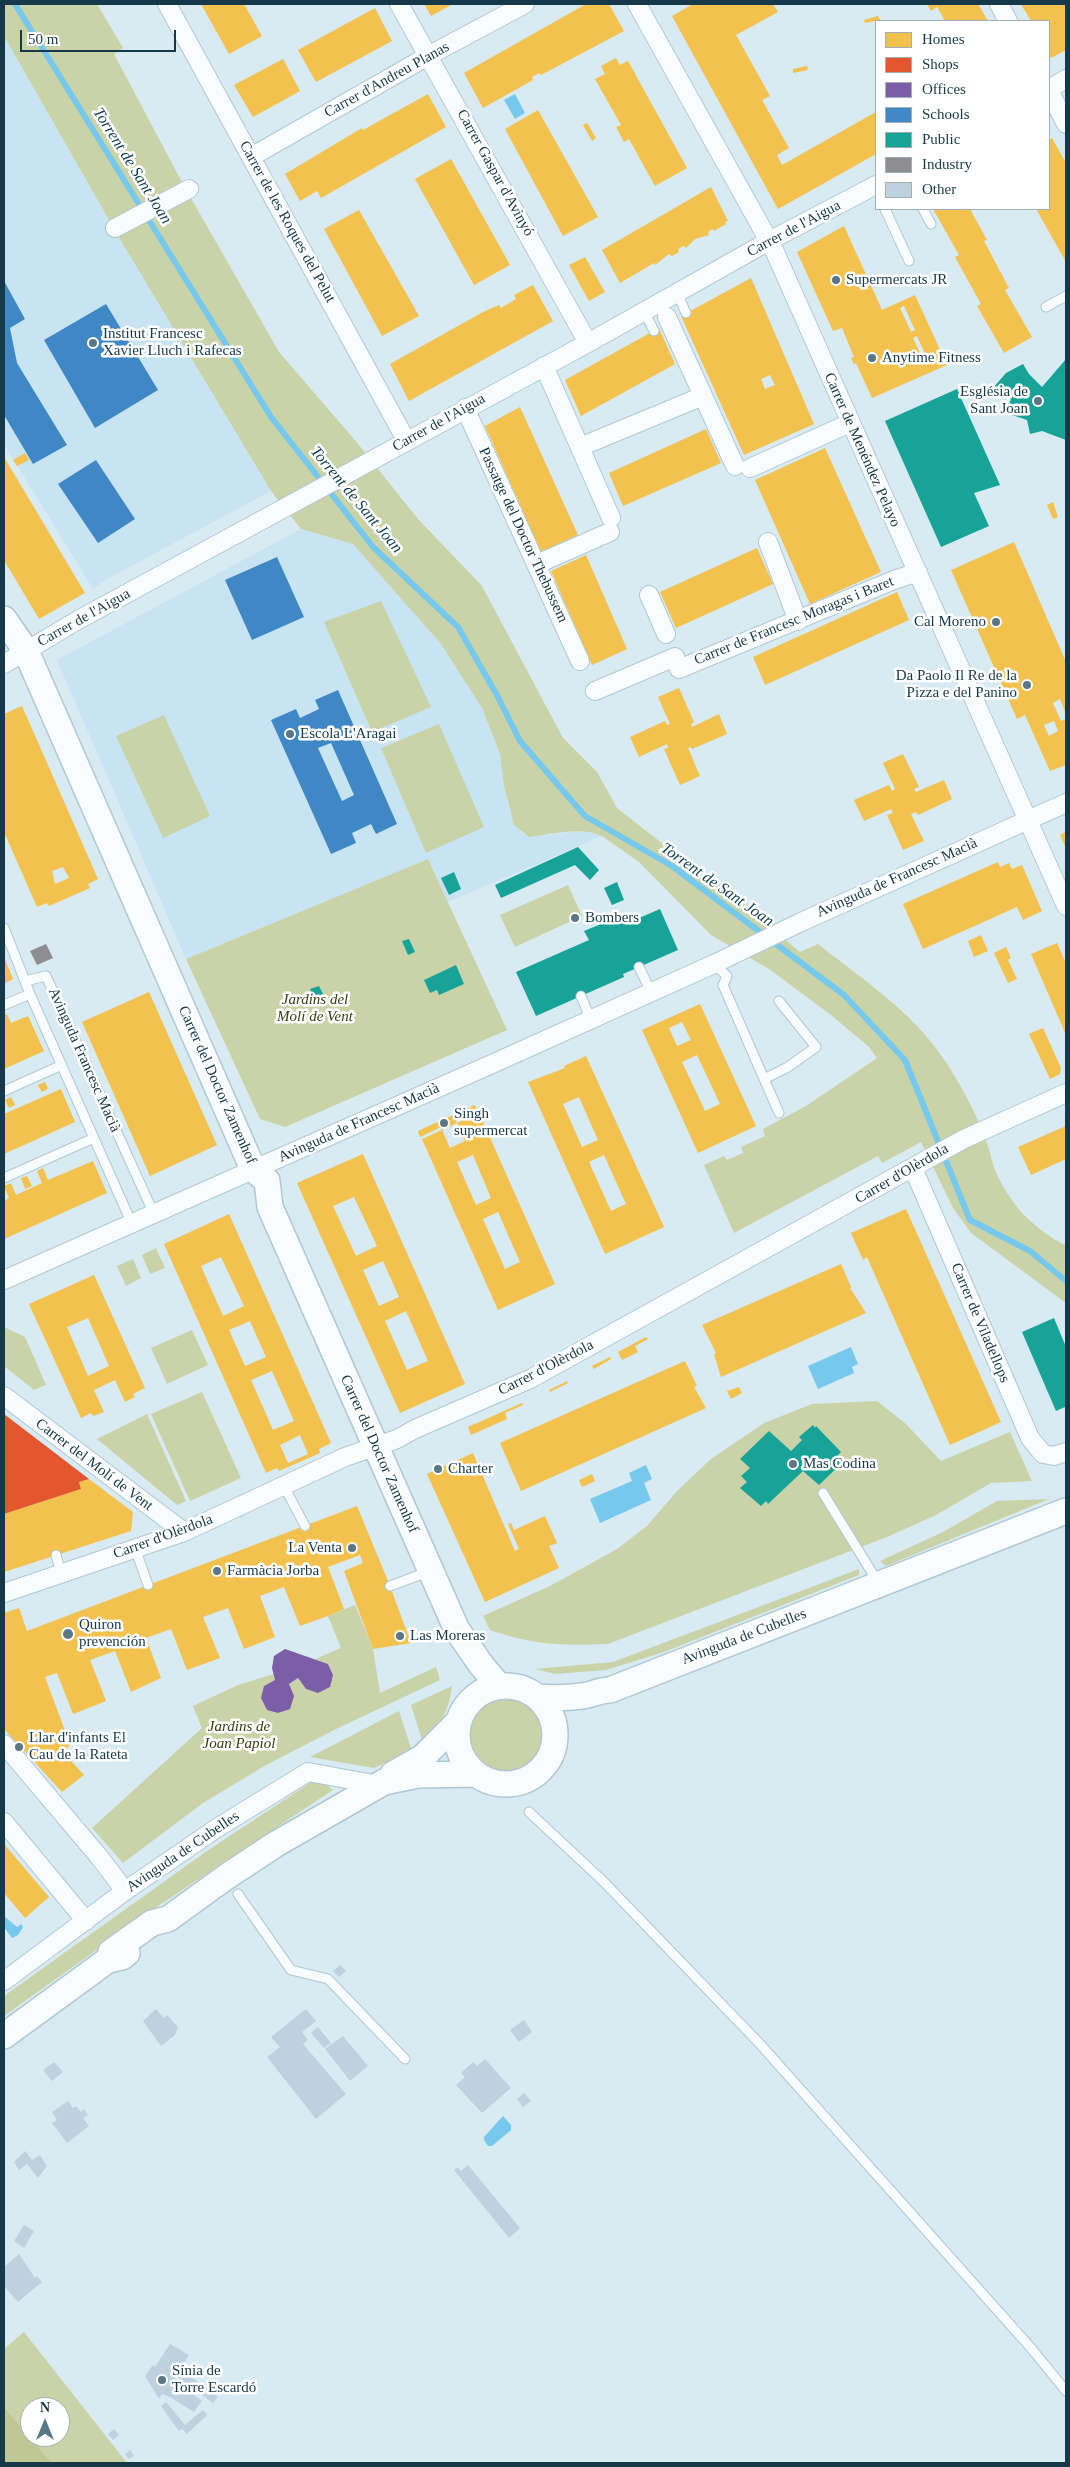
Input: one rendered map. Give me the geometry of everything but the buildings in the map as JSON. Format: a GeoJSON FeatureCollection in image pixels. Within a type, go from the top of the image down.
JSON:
{"type":"FeatureCollection","features":[{"type":"Feature","properties":{"kind":"street","name":"Carrer de les Roques del Pelut"},"geometry":{"type":"LineString","coordinates":[[168,4],[406,440]]}},
{"type":"Feature","properties":{"kind":"street","name":"Carrer Gaspar d'Avinyó"},"geometry":{"type":"LineString","coordinates":[[399,4],[588,343]]}},
{"type":"Feature","properties":{"kind":"street","name":"Carrer d'Andreu Planas"},"geometry":{"type":"LineString","coordinates":[[251,158],[428,56],[525,4]]}},
{"type":"Feature","properties":{"kind":"street","name":"Carrer de Menéndez Pelayo"},"geometry":{"type":"LineString","coordinates":[[637,4],[769,241],[1066,906]]}},
{"type":"Feature","properties":{"kind":"street"},"geometry":{"type":"LineString","coordinates":[[999,4],[1007,20]]}},
{"type":"Feature","properties":{"kind":"street"},"geometry":{"type":"LineString","coordinates":[[1050,88],[1066,79]]}},
{"type":"Feature","properties":{"kind":"street"},"geometry":{"type":"LineString","coordinates":[[1050,91],[1066,124]]}},
{"type":"Feature","properties":{"kind":"street","name":"Carrer de l'Aigua"},"geometry":{"type":"LineString","coordinates":[[4,664],[406,440],[588,343],[769,241],[875,188]]}},
{"type":"Feature","properties":{"kind":"street"},"geometry":{"type":"LineString","coordinates":[[115,228],[189,189]]}},
{"type":"Feature","properties":{"kind":"street"},"geometry":{"type":"LineString","coordinates":[[668,317],[703,396],[742,467],[850,423]]}},
{"type":"Feature","properties":{"kind":"street"},"geometry":{"type":"LineString","coordinates":[[537,564],[611,525],[580,447],[544,366]]}},
{"type":"Feature","properties":{"kind":"street"},"geometry":{"type":"LineString","coordinates":[[580,447],[703,396]]}},
{"type":"Feature","properties":{"kind":"street","name":"Passatge del Doctor Thebussem"},"geometry":{"type":"LineString","coordinates":[[465,408],[580,661]]}},
{"type":"Feature","properties":{"kind":"street"},"geometry":{"type":"LineString","coordinates":[[768,542],[798,621]]}},
{"type":"Feature","properties":{"kind":"street","name":"Carrer de Francesc Moragas i Baret"},"geometry":{"type":"LineString","coordinates":[[595,692],[674,657],[679,669],[894,580],[918,572]]}},
{"type":"Feature","properties":{"kind":"street"},"geometry":{"type":"LineString","coordinates":[[649,595],[666,634]]}},
{"type":"Feature","properties":{"kind":"street","name":"Carrer del Doctor Zamenhof"},"geometry":{"type":"LineString","coordinates":[[4,619],[26,651],[253,1169],[267,1181],[270,1207],[430,1571],[460,1634]]}},
{"type":"Feature","properties":{"kind":"street","name":"Avinguda de Francesc Macià"},"geometry":{"type":"LineString","coordinates":[[4,1280],[591,1020],[798,923],[1066,803]]}},
{"type":"Feature","properties":{"kind":"street","name":"Carrer d'Olèrdola"},"geometry":{"type":"LineString","coordinates":[[4,1593],[184,1532],[345,1457],[376,1447],[530,1379],[920,1163],[982,1130],[1066,1093]]}},
{"type":"Feature","properties":{"kind":"street","name":"Carrer de Viladellops"},"geometry":{"type":"LineString","coordinates":[[920,1163],[1030,1438],[1043,1454],[1054,1456],[1066,1452]]}},
{"type":"Feature","properties":{"kind":"street","name":"Carrer del Molí de Vent"},"geometry":{"type":"LineString","coordinates":[[4,1396],[184,1532]]}},
{"type":"Feature","properties":{"kind":"street","name":"Avinguda de Cubelles"},"geometry":{"type":"LineString","coordinates":[[610,1690],[1066,1511]]}},
{"type":"Feature","properties":{"kind":"street"},"geometry":{"type":"LineString","coordinates":[[460,1634],[482,1666],[499,1686]]}},
{"type":"Feature","properties":{"kind":"street"},"geometry":{"type":"LineString","coordinates":[[460,1634],[471,1680],[472,1700]]}},
{"type":"Feature","properties":{"kind":"street"},"geometry":{"type":"LineString","coordinates":[[499,1686],[524,1688],[537,1697],[547,1706],[555,1725],[548,1761],[534,1776],[512,1784],[502,1784],[486,1780],[475,1774],[459,1753],[456,1740],[461,1713],[472,1700],[486,1689],[499,1686]]}},
{"type":"Feature","properties":{"kind":"street"},"geometry":{"type":"LineString","coordinates":[[537,1697],[585,1696],[599,1690],[610,1690]]}},
{"type":"Feature","properties":{"kind":"street"},"geometry":{"type":"LineString","coordinates":[[555,1725],[603,1702],[610,1690]]}},
{"type":"Feature","properties":{"kind":"street"},"geometry":{"type":"LineString","coordinates":[[4,2036],[111,1958],[111,1952],[152,1924],[161,1923],[276,1844],[383,1783],[391,1775],[422,1758],[458,1722]]}},
{"type":"Feature","properties":{"kind":"street"},"geometry":{"type":"LineString","coordinates":[[4,1744],[100,1858],[125,1891]]}},
{"type":"Feature","properties":{"kind":"street","name":"Avinguda de Cubelles"},"geometry":{"type":"LineString","coordinates":[[4,1981],[125,1891],[217,1828],[308,1772],[383,1783]]}},
{"type":"Feature","properties":{"kind":"street"},"geometry":{"type":"LineString","coordinates":[[383,1783],[418,1775],[475,1774]]}},
{"type":"Feature","properties":{"kind":"street"},"geometry":{"type":"LineString","coordinates":[[4,1822],[86,1921]]}},
{"type":"Feature","properties":{"kind":"lane"},"geometry":{"type":"LineString","coordinates":[[884,210],[909,261]]}},
{"type":"Feature","properties":{"kind":"lane"},"geometry":{"type":"LineString","coordinates":[[924,210],[931,224]]}},
{"type":"Feature","properties":{"kind":"lane"},"geometry":{"type":"LineString","coordinates":[[677,293],[686,313]]}},
{"type":"Feature","properties":{"kind":"lane"},"geometry":{"type":"LineString","coordinates":[[1046,307],[1066,296]]}},
{"type":"Feature","properties":{"kind":"lane"},"geometry":{"type":"LineString","coordinates":[[644,311],[654,331]]}},
{"type":"Feature","properties":{"kind":"lane"},"geometry":{"type":"LineString","coordinates":[[4,928],[25,981]]}},
{"type":"Feature","properties":{"kind":"lane"},"geometry":{"type":"LineString","coordinates":[[722,960],[727,976],[723,985],[779,1113]]}},
{"type":"Feature","properties":{"kind":"lane"},"geometry":{"type":"LineString","coordinates":[[639,967],[652,992]]}},
{"type":"Feature","properties":{"kind":"lane","name":"Avinguda Francesc Macià"},"geometry":{"type":"LineString","coordinates":[[132,1224],[25,981],[46,976],[154,1214]]}},
{"type":"Feature","properties":{"kind":"lane"},"geometry":{"type":"LineString","coordinates":[[4,1005],[30,994]]}},
{"type":"Feature","properties":{"kind":"lane"},"geometry":{"type":"LineString","coordinates":[[581,996],[591,1020]]}},
{"type":"Feature","properties":{"kind":"lane"},"geometry":{"type":"LineString","coordinates":[[764,1079],[788,1067],[816,1047],[779,1001]]}},
{"type":"Feature","properties":{"kind":"lane"},"geometry":{"type":"LineString","coordinates":[[4,1091],[62,1065]]}},
{"type":"Feature","properties":{"kind":"lane"},"geometry":{"type":"LineString","coordinates":[[4,1178],[94,1138]]}},
{"type":"Feature","properties":{"kind":"lane"},"geometry":{"type":"LineString","coordinates":[[284,1486],[305,1526]]}},
{"type":"Feature","properties":{"kind":"lane"},"geometry":{"type":"LineString","coordinates":[[823,1492],[879,1584]]}},
{"type":"Feature","properties":{"kind":"lane"},"geometry":{"type":"LineString","coordinates":[[136,1548],[148,1585]]}},
{"type":"Feature","properties":{"kind":"lane"},"geometry":{"type":"LineString","coordinates":[[56,1555],[61,1573]]}},
{"type":"Feature","properties":{"kind":"lane"},"geometry":{"type":"LineString","coordinates":[[390,1586],[430,1571]]}},
{"type":"Feature","properties":{"kind":"lane"},"geometry":{"type":"LineString","coordinates":[[529,1812],[603,1881],[760,2044],[1031,2348],[1066,2392]]}},
{"type":"Feature","properties":{"kind":"lane"},"geometry":{"type":"LineString","coordinates":[[238,1894],[291,1970],[328,1979],[405,2059]]}},
{"type":"Feature","properties":{"kind":"shaded area","name":"Institut Francesc Xavier Lluch i Rafecas"},"geometry":{"type":"Polygon","coordinates":[[[4,36],[121,241],[271,491],[107,579],[93,589],[4,444],[4,36]]]}},
{"type":"Feature","properties":{"kind":"shaded area","name":"Escola L'Aragai"},"geometry":{"type":"Polygon","coordinates":[[[301,529],[353,544],[441,644],[482,708],[500,754],[508,806],[517,829],[529,837],[574,832],[596,833],[602,836],[448,902],[428,859],[186,959],[57,660],[301,529]]]}},
{"type":"Feature","properties":{"kind":"green space"},"geometry":{"type":"Polygon","coordinates":[[[4,4],[97,4],[123,48],[114,54],[184,186],[279,352],[354,439],[418,519],[482,586],[563,738],[597,772],[617,808],[677,855],[742,899],[756,916],[800,952],[818,944],[880,992],[923,1032],[949,1068],[969,1102],[985,1137],[995,1170],[1015,1205],[1033,1223],[1066,1246],[1066,1303],[971,1233],[953,1208],[921,1142],[882,1163],[878,1156],[734,1233],[704,1165],[724,1156],[727,1160],[743,1153],[741,1147],[765,1136],[763,1129],[806,1106],[877,1058],[869,1047],[831,1015],[769,969],[711,935],[639,862],[602,836],[575,831],[529,837],[514,825],[504,786],[500,754],[482,708],[441,644],[353,544],[301,529],[271,491],[121,241],[4,36],[4,4]]]}},
{"type":"Feature","properties":{"kind":"green space"},"geometry":{"type":"Polygon","coordinates":[[[381,601],[431,707],[372,732],[324,622],[381,601]]]}},
{"type":"Feature","properties":{"kind":"green space"},"geometry":{"type":"Polygon","coordinates":[[[164,715],[210,816],[163,838],[116,736],[164,715]]]}},
{"type":"Feature","properties":{"kind":"green space"},"geometry":{"type":"Polygon","coordinates":[[[439,724],[484,827],[426,853],[381,748],[439,724]]]}},
{"type":"Feature","properties":{"kind":"green space","name":"Jardins del Molí de Vent"},"geometry":{"type":"Polygon","coordinates":[[[428,859],[507,1030],[285,1127],[260,1119],[186,959],[428,859]]]}},
{"type":"Feature","properties":{"kind":"green space"},"geometry":{"type":"Polygon","coordinates":[[[568,885],[582,916],[515,947],[500,915],[568,885]]]}},
{"type":"Feature","properties":{"kind":"green space"},"geometry":{"type":"Polygon","coordinates":[[[156,1248],[165,1268],[150,1274],[142,1255],[156,1248]]]}},
{"type":"Feature","properties":{"kind":"green space"},"geometry":{"type":"Polygon","coordinates":[[[133,1259],[141,1278],[126,1286],[117,1266],[133,1259]]]}},
{"type":"Feature","properties":{"kind":"green space"},"geometry":{"type":"Polygon","coordinates":[[[4,1327],[25,1337],[46,1385],[34,1390],[4,1366],[4,1327]]]}},
{"type":"Feature","properties":{"kind":"green space"},"geometry":{"type":"Polygon","coordinates":[[[192,1330],[208,1365],[167,1384],[151,1348],[192,1330]]]}},
{"type":"Feature","properties":{"kind":"green space"},"geometry":{"type":"Polygon","coordinates":[[[202,1392],[241,1478],[190,1501],[151,1414],[202,1392]]]}},
{"type":"Feature","properties":{"kind":"green space"},"geometry":{"type":"Polygon","coordinates":[[[877,1401],[906,1424],[941,1461],[1010,1432],[1032,1481],[991,1483],[936,1515],[887,1537],[608,1644],[576,1645],[535,1642],[490,1630],[483,1616],[550,1586],[617,1549],[647,1526],[676,1492],[711,1459],[764,1423],[812,1404],[877,1401]]]}},
{"type":"Feature","properties":{"kind":"green space"},"geometry":{"type":"Polygon","coordinates":[[[147,1414],[186,1501],[177,1505],[97,1439],[147,1414]]]}},
{"type":"Feature","properties":{"kind":"green space"},"geometry":{"type":"Polygon","coordinates":[[[1049,1499],[886,1566],[880,1561],[943,1532],[997,1501],[1049,1499]]]}},
{"type":"Feature","properties":{"kind":"green space"},"geometry":{"type":"Polygon","coordinates":[[[859,1569],[859,1575],[664,1652],[606,1670],[555,1674],[535,1669],[613,1662],[859,1569]]]}},
{"type":"Feature","properties":{"kind":"green space","name":"Jardins de Joan Papiol"},"geometry":{"type":"Polygon","coordinates":[[[355,1605],[373,1649],[380,1693],[436,1667],[440,1680],[336,1729],[266,1765],[203,1803],[123,1863],[92,1828],[202,1728],[193,1706],[238,1685],[274,1674],[275,1680],[265,1686],[261,1698],[267,1710],[278,1713],[290,1708],[289,1684],[298,1678],[306,1689],[318,1693],[329,1687],[333,1675],[328,1664],[315,1659],[341,1648],[328,1616],[355,1605]]]}},
{"type":"Feature","properties":{"kind":"green space"},"geometry":{"type":"Polygon","coordinates":[[[452,1686],[451,1695],[442,1718],[424,1746],[411,1705],[452,1686]]]}},
{"type":"Feature","properties":{"kind":"green space"},"geometry":{"type":"Polygon","coordinates":[[[506,1696],[520,1699],[533,1707],[541,1720],[544,1734],[541,1748],[533,1761],[520,1769],[506,1772],[492,1769],[479,1761],[471,1748],[468,1734],[471,1720],[479,1707],[492,1699],[506,1696]]]}},
{"type":"Feature","properties":{"kind":"green space"},"geometry":{"type":"Polygon","coordinates":[[[399,1711],[412,1751],[374,1768],[310,1757],[399,1711]]]}},
{"type":"Feature","properties":{"kind":"green space"},"geometry":{"type":"Polygon","coordinates":[[[313,1781],[326,1784],[333,1790],[161,1904],[4,2016],[4,1996],[207,1851],[313,1781]]]}},
{"type":"Feature","properties":{"kind":"green space"},"geometry":{"type":"Polygon","coordinates":[[[24,2332],[127,2463],[52,2463],[38,2447],[70,2447],[70,2397],[20,2397],[20,2426],[4,2407],[4,2349],[24,2332]]]}},
{"type":"Feature","properties":{"kind":"green space"},"geometry":{"type":"Polygon","coordinates":[[[4,2407],[20,2426],[20,2447],[38,2447],[52,2463],[4,2463],[4,2407]]]}},
{"type":"Feature","properties":{"kind":"water"},"geometry":{"type":"Polygon","coordinates":[[[515,94],[525,113],[515,119],[504,100],[515,94]]]}},
{"type":"Feature","properties":{"kind":"water"},"geometry":{"type":"Polygon","coordinates":[[[851,1347],[858,1364],[852,1367],[854,1373],[818,1389],[808,1366],[851,1347]]]}},
{"type":"Feature","properties":{"kind":"water"},"geometry":{"type":"Polygon","coordinates":[[[646,1465],[652,1479],[644,1483],[651,1500],[600,1523],[590,1499],[632,1481],[629,1473],[646,1465]]]}},
{"type":"Feature","properties":{"kind":"water"},"geometry":{"type":"Polygon","coordinates":[[[4,1916],[17,1927],[21,1924],[23,1927],[18,1935],[12,1938],[4,1927],[4,1916]]]}},
{"type":"Feature","properties":{"kind":"water"},"geometry":{"type":"Polygon","coordinates":[[[503,2116],[511,2125],[511,2130],[492,2146],[488,2146],[484,2137],[503,2116]]]}},
{"type":"Feature","properties":{"kind":"waterway","name":"Torrent de Sant Joan"},"geometry":{"type":"LineString","coordinates":[[15,4],[271,417],[373,547],[458,627],[498,697],[520,741],[585,816],[672,866],[844,995],[905,1060],[970,1220],[1030,1251],[1066,1281]]}},
{"type":"Feature","properties":{"kind":"place","name":"Supermercats JR"},"geometry":{"type":"Point","coordinates":[836,280]}},
{"type":"Feature","properties":{"kind":"place","name":"Institut Francesc Xavier Lluch i Rafecas"},"geometry":{"type":"Point","coordinates":[93,343]}},
{"type":"Feature","properties":{"kind":"place","name":"Anytime Fitness"},"geometry":{"type":"Point","coordinates":[872,358]}},
{"type":"Feature","properties":{"kind":"place","name":"Església de Sant Joan"},"geometry":{"type":"Point","coordinates":[1038,401]}},
{"type":"Feature","properties":{"kind":"place","name":"Cal Moreno"},"geometry":{"type":"Point","coordinates":[996,622]}},
{"type":"Feature","properties":{"kind":"place","name":"Da Paolo Il Re de la Pizza e del Panino"},"geometry":{"type":"Point","coordinates":[1027,685]}},
{"type":"Feature","properties":{"kind":"place","name":"Escola L'Aragai"},"geometry":{"type":"Point","coordinates":[290,734]}},
{"type":"Feature","properties":{"kind":"place","name":"Bombers"},"geometry":{"type":"Point","coordinates":[575,918]}},
{"type":"Feature","properties":{"kind":"place","name":"Singh supermercat"},"geometry":{"type":"Point","coordinates":[444,1123]}},
{"type":"Feature","properties":{"kind":"place","name":"Mas Codina"},"geometry":{"type":"Point","coordinates":[793,1464]}},
{"type":"Feature","properties":{"kind":"place","name":"Charter"},"geometry":{"type":"Point","coordinates":[438,1469]}},
{"type":"Feature","properties":{"kind":"place","name":"La Venta"},"geometry":{"type":"Point","coordinates":[352,1548]}},
{"type":"Feature","properties":{"kind":"place","name":"Farmàcia Jorba"},"geometry":{"type":"Point","coordinates":[217,1571]}},
{"type":"Feature","properties":{"kind":"place","name":"Quiron prevención"},"geometry":{"type":"Point","coordinates":[68,1634]}},
{"type":"Feature","properties":{"kind":"place","name":"Las Moreras"},"geometry":{"type":"Point","coordinates":[400,1636]}},
{"type":"Feature","properties":{"kind":"place","name":"Llar d'infants El Cau de la Rateta"},"geometry":{"type":"Point","coordinates":[19,1747]}},
{"type":"Feature","properties":{"kind":"place","name":"Sínia de Torre Escardó"},"geometry":{"type":"Point","coordinates":[162,2380]}}]}
